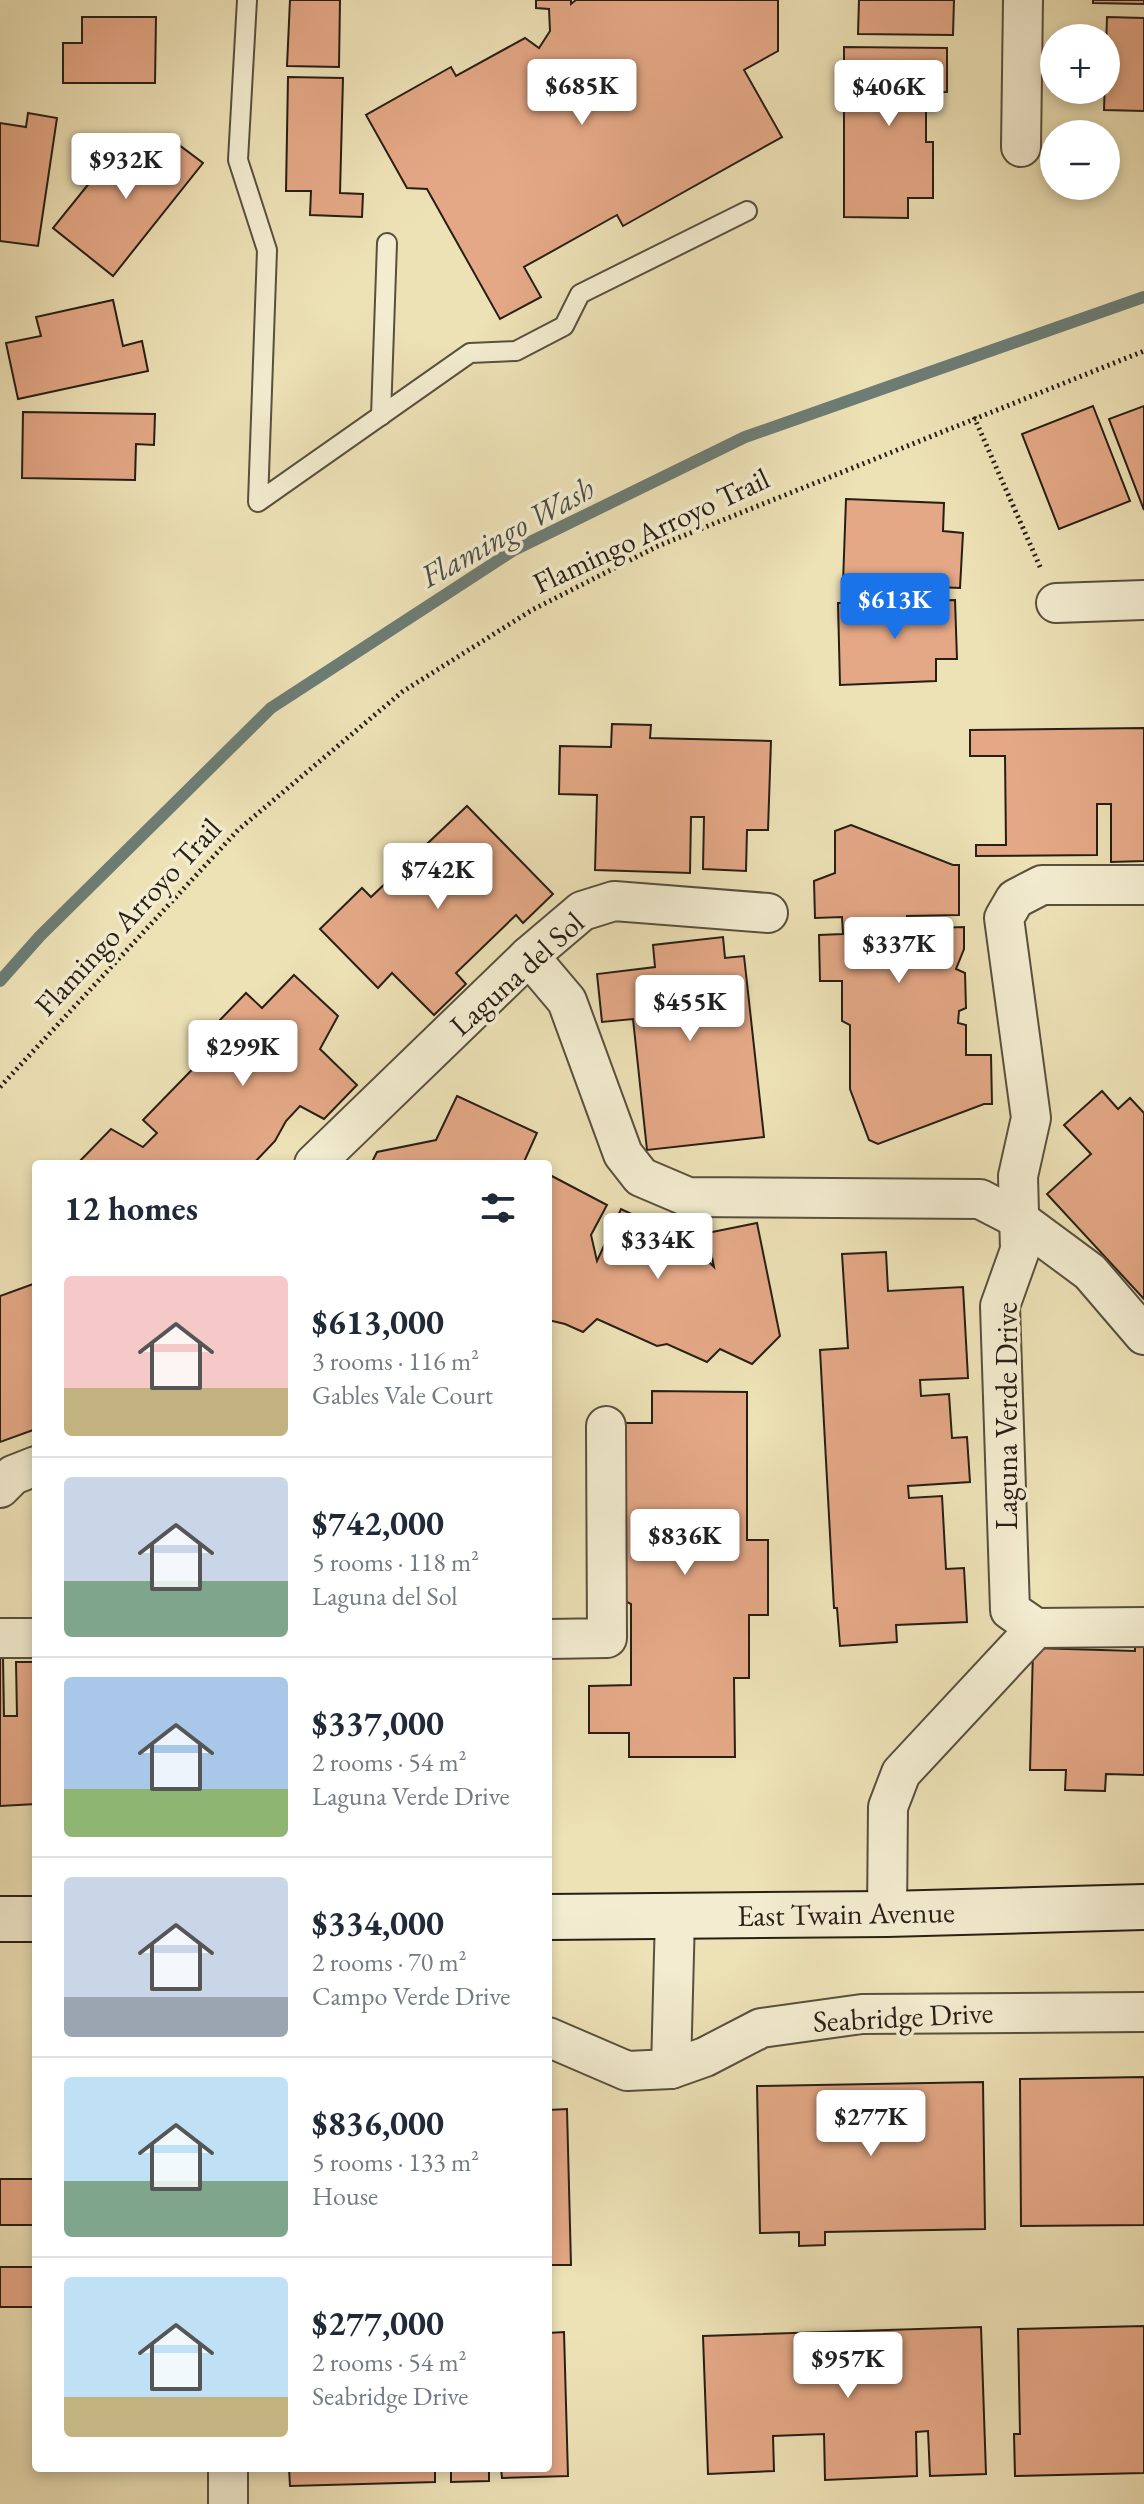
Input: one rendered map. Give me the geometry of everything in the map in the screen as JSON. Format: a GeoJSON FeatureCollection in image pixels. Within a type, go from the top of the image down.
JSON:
{"type":"FeatureCollection","features":[{"type":"Feature","properties":{"kind":"street"},"geometry":{"type":"LineString","coordinates":[[1021,147],[1023,0]]}},
{"type":"Feature","properties":{"kind":"street"},"geometry":{"type":"LineString","coordinates":[[1056,603],[1144,600]]}},
{"type":"Feature","properties":{"kind":"street","name":"Laguna Verde Drive"},"geometry":{"type":"LineString","coordinates":[[1036,1628],[1010,1610],[1000,1306],[1020,1250],[1018,1176],[1031,1118],[1004,918],[1015,899],[1042,885],[1144,885]]}},
{"type":"Feature","properties":{"kind":"street","name":"Laguna del Sol"},"geometry":{"type":"LineString","coordinates":[[318,1160],[529,956],[582,911],[614,901],[768,913]]}},
{"type":"Feature","properties":{"kind":"street"},"geometry":{"type":"LineString","coordinates":[[529,956],[567,1001],[623,1154],[641,1177],[688,1197],[980,1199],[1017,1218],[1090,1272],[1144,1335]]}},
{"type":"Feature","properties":{"kind":"street"},"geometry":{"type":"LineString","coordinates":[[552,1639],[607,1638],[606,1426]]}},
{"type":"Feature","properties":{"kind":"street"},"geometry":{"type":"LineString","coordinates":[[0,1488],[13,1475],[32,1468]]}},
{"type":"Feature","properties":{"kind":"street"},"geometry":{"type":"LineString","coordinates":[[887,1914],[888,1807],[901,1773],[1036,1628],[1144,1627]]}},
{"type":"Feature","properties":{"kind":"street"},"geometry":{"type":"LineString","coordinates":[[0,1638],[32,1638]]}},
{"type":"Feature","properties":{"kind":"street","name":"East Twain Avenue"},"geometry":{"type":"LineString","coordinates":[[552,1917],[887,1914],[1144,1907]]}},
{"type":"Feature","properties":{"kind":"street"},"geometry":{"type":"LineString","coordinates":[[671,2069],[675,1916]]}},
{"type":"Feature","properties":{"kind":"street"},"geometry":{"type":"LineString","coordinates":[[0,1919],[32,1919]]}},
{"type":"Feature","properties":{"kind":"street","name":"Seabridge Drive"},"geometry":{"type":"LineString","coordinates":[[552,2039],[627,2071],[671,2069],[705,2057],[761,2028],[862,2014],[1144,2012]]}},
{"type":"Feature","properties":{"kind":"street"},"geometry":{"type":"LineString","coordinates":[[228,2472],[228,2504]]}},
{"type":"Feature","properties":{"kind":"lane"},"geometry":{"type":"LineString","coordinates":[[247,0],[238,160],[267,250],[258,502],[470,353],[516,351],[564,326],[580,294],[747,211]]}},
{"type":"Feature","properties":{"kind":"lane"},"geometry":{"type":"LineString","coordinates":[[381,416],[387,243]]}},
{"type":"Feature","properties":{"kind":"path","name":"Flamingo Arroyo Trail"},"geometry":{"type":"LineString","coordinates":[[0,1087],[238,830],[402,692],[532,610],[658,546],[1144,351]]}},
{"type":"Feature","properties":{"kind":"path"},"geometry":{"type":"LineString","coordinates":[[974,417],[1056,603]]}},
{"type":"Feature","properties":{"kind":"building"},"geometry":{"type":"Polygon","coordinates":[[[290,0],[340,0],[339,67],[287,66],[290,0]]]}},
{"type":"Feature","properties":{"kind":"building"},"geometry":{"type":"Polygon","coordinates":[[[536,0],[571,0],[571,4],[576,0],[778,0],[778,51],[744,70],[782,137],[623,226],[617,215],[524,267],[541,297],[500,319],[427,189],[407,188],[366,115],[451,67],[456,76],[525,38],[539,48],[550,31],[549,9],[536,8],[536,0]]]}},
{"type":"Feature","properties":{"kind":"building"},"geometry":{"type":"Polygon","coordinates":[[[859,0],[954,0],[953,35],[858,34],[859,0]]]}},
{"type":"Feature","properties":{"kind":"building"},"geometry":{"type":"Polygon","coordinates":[[[1093,0],[1144,0],[1144,4],[1093,3],[1093,0]]]}},
{"type":"Feature","properties":{"kind":"building"},"geometry":{"type":"Polygon","coordinates":[[[82,17],[156,17],[155,83],[63,83],[63,43],[82,43],[82,17]]]}},
{"type":"Feature","properties":{"kind":"building"},"geometry":{"type":"Polygon","coordinates":[[[1107,17],[1144,18],[1144,111],[1104,110],[1104,104],[1120,104],[1120,24],[1107,24],[1107,17]]]}},
{"type":"Feature","properties":{"kind":"building"},"geometry":{"type":"Polygon","coordinates":[[[844,47],[947,48],[947,92],[926,92],[926,142],[933,142],[933,198],[908,198],[908,218],[844,217],[844,47]]]}},
{"type":"Feature","properties":{"kind":"building"},"geometry":{"type":"Polygon","coordinates":[[[288,77],[343,78],[340,193],[363,194],[362,217],[310,215],[311,191],[286,191],[288,77]]]}},
{"type":"Feature","properties":{"kind":"building"},"geometry":{"type":"Polygon","coordinates":[[[28,113],[57,118],[38,246],[0,241],[0,123],[26,127],[28,113]]]}},
{"type":"Feature","properties":{"kind":"building"},"geometry":{"type":"Polygon","coordinates":[[[128,135],[157,157],[171,139],[203,163],[113,276],[53,228],[128,135]]]}},
{"type":"Feature","properties":{"kind":"building"},"geometry":{"type":"Polygon","coordinates":[[[113,300],[123,346],[142,341],[148,371],[18,399],[6,343],[41,336],[36,317],[113,300]]]}},
{"type":"Feature","properties":{"kind":"building"},"geometry":{"type":"Polygon","coordinates":[[[1093,406],[1130,501],[1059,529],[1022,434],[1093,406]]]}},
{"type":"Feature","properties":{"kind":"building"},"geometry":{"type":"Polygon","coordinates":[[[1144,406],[1144,510],[1109,419],[1144,406]]]}},
{"type":"Feature","properties":{"kind":"building"},"geometry":{"type":"Polygon","coordinates":[[[23,412],[155,414],[154,445],[136,444],[135,480],[22,478],[23,412]]]}},
{"type":"Feature","properties":{"kind":"building"},"geometry":{"type":"Polygon","coordinates":[[[846,499],[944,503],[943,531],[963,533],[960,588],[843,583],[846,499]]]}},
{"type":"Feature","properties":{"kind":"building"},"geometry":{"type":"Polygon","coordinates":[[[955,600],[957,659],[936,659],[936,681],[840,685],[838,603],[955,600]]]}},
{"type":"Feature","properties":{"kind":"building"},"geometry":{"type":"Polygon","coordinates":[[[612,724],[651,725],[650,738],[771,741],[768,830],[747,830],[746,871],[703,869],[704,817],[691,817],[690,873],[595,870],[597,795],[559,794],[560,746],[611,747],[612,724]]]}},
{"type":"Feature","properties":{"kind":"building"},"geometry":{"type":"Polygon","coordinates":[[[1144,728],[1144,861],[1111,862],[1111,804],[1097,804],[1097,855],[976,856],[976,845],[1006,845],[1005,756],[970,756],[970,730],[1144,728]]]}},
{"type":"Feature","properties":{"kind":"building"},"geometry":{"type":"Polygon","coordinates":[[[467,806],[553,894],[523,923],[516,915],[456,973],[466,984],[434,1015],[392,973],[378,988],[320,929],[362,888],[371,897],[467,806]]]}},
{"type":"Feature","properties":{"kind":"building"},"geometry":{"type":"Polygon","coordinates":[[[851,825],[959,865],[959,915],[907,916],[907,929],[964,927],[964,949],[956,969],[965,973],[966,1008],[959,1011],[958,1023],[966,1025],[966,1055],[991,1055],[992,1104],[984,1104],[878,1144],[869,1140],[850,1089],[850,1025],[842,1021],[842,981],[820,981],[819,935],[843,934],[842,917],[815,918],[814,881],[835,873],[835,831],[851,825]]]}},
{"type":"Feature","properties":{"kind":"building"},"geometry":{"type":"Polygon","coordinates":[[[723,937],[725,958],[744,956],[764,1137],[647,1150],[633,1019],[602,1022],[597,974],[655,967],[653,945],[723,937]]]}},
{"type":"Feature","properties":{"kind":"building"},"geometry":{"type":"Polygon","coordinates":[[[294,975],[338,1016],[320,1049],[357,1085],[324,1119],[300,1106],[257,1160],[81,1160],[111,1129],[143,1147],[157,1133],[143,1120],[220,1041],[234,1054],[242,1045],[219,1021],[246,993],[262,1008],[294,975]]]}},
{"type":"Feature","properties":{"kind":"building"},"geometry":{"type":"Polygon","coordinates":[[[1102,1091],[1118,1109],[1130,1098],[1144,1113],[1144,1299],[1047,1194],[1091,1154],[1064,1125],[1102,1091]]]}},
{"type":"Feature","properties":{"kind":"building"},"geometry":{"type":"Polygon","coordinates":[[[457,1096],[537,1133],[525,1160],[373,1160],[377,1152],[436,1140],[457,1096]]]}},
{"type":"Feature","properties":{"kind":"building"},"geometry":{"type":"Polygon","coordinates":[[[552,1176],[607,1205],[591,1235],[597,1261],[621,1209],[686,1239],[714,1267],[707,1233],[757,1223],[780,1336],[752,1364],[720,1349],[707,1362],[667,1344],[657,1346],[597,1319],[583,1332],[552,1321],[552,1176]]]}},
{"type":"Feature","properties":{"kind":"building"},"geometry":{"type":"Polygon","coordinates":[[[886,1252],[888,1291],[963,1287],[968,1378],[920,1380],[921,1396],[949,1394],[952,1438],[967,1437],[970,1482],[908,1486],[909,1498],[942,1496],[946,1569],[964,1568],[967,1622],[896,1625],[897,1642],[840,1646],[837,1608],[834,1608],[820,1350],[848,1348],[842,1254],[886,1252]]]}},
{"type":"Feature","properties":{"kind":"building"},"geometry":{"type":"Polygon","coordinates":[[[32,1284],[32,1430],[0,1442],[0,1296],[32,1284]]]}},
{"type":"Feature","properties":{"kind":"building"},"geometry":{"type":"Polygon","coordinates":[[[652,1391],[747,1392],[747,1540],[768,1540],[768,1615],[749,1615],[749,1678],[734,1678],[735,1757],[629,1757],[629,1733],[589,1733],[589,1686],[631,1685],[631,1604],[620,1598],[621,1423],[652,1423],[652,1391]]]}},
{"type":"Feature","properties":{"kind":"building"},"geometry":{"type":"Polygon","coordinates":[[[1135,1647],[1144,1647],[1144,1775],[1106,1774],[1105,1791],[1065,1790],[1066,1770],[1030,1770],[1033,1648],[1135,1651],[1135,1647]]]}},
{"type":"Feature","properties":{"kind":"building"},"geometry":{"type":"Polygon","coordinates":[[[0,1657],[3,1657],[4,1716],[17,1716],[16,1662],[32,1662],[32,1804],[0,1806],[0,1657]]]}},
{"type":"Feature","properties":{"kind":"building"},"geometry":{"type":"Polygon","coordinates":[[[1144,2077],[1144,2225],[1021,2226],[1020,2079],[1144,2077]]]}},
{"type":"Feature","properties":{"kind":"building"},"geometry":{"type":"Polygon","coordinates":[[[983,2082],[985,2229],[825,2232],[825,2245],[799,2246],[799,2232],[760,2233],[757,2086],[983,2082]]]}},
{"type":"Feature","properties":{"kind":"building"},"geometry":{"type":"Polygon","coordinates":[[[567,2109],[571,2265],[552,2265],[552,2110],[567,2109]]]}},
{"type":"Feature","properties":{"kind":"building"},"geometry":{"type":"Polygon","coordinates":[[[0,2179],[32,2179],[32,2225],[0,2225],[0,2179]]]}},
{"type":"Feature","properties":{"kind":"building"},"geometry":{"type":"Polygon","coordinates":[[[0,2267],[32,2267],[32,2307],[0,2307],[0,2267]]]}},
{"type":"Feature","properties":{"kind":"building"},"geometry":{"type":"Polygon","coordinates":[[[1144,2326],[1144,2473],[1015,2476],[1014,2434],[1020,2434],[1018,2329],[1144,2326]]]}},
{"type":"Feature","properties":{"kind":"building"},"geometry":{"type":"Polygon","coordinates":[[[981,2327],[986,2474],[930,2476],[928,2431],[916,2432],[917,2476],[825,2480],[824,2434],[773,2436],[774,2471],[708,2474],[703,2336],[981,2327]]]}},
{"type":"Feature","properties":{"kind":"building"},"geometry":{"type":"Polygon","coordinates":[[[564,2332],[568,2476],[502,2478],[501,2472],[552,2472],[552,2333],[564,2332]]]}},
{"type":"Feature","properties":{"kind":"building"},"geometry":{"type":"Polygon","coordinates":[[[289,2472],[435,2472],[435,2482],[290,2486],[289,2472]]]}},
{"type":"Feature","properties":{"kind":"building"},"geometry":{"type":"Polygon","coordinates":[[[451,2472],[489,2472],[489,2481],[451,2482],[451,2472]]]}},
{"type":"Feature","properties":{"kind":"waterway","name":"Flamingo Wash"},"geometry":{"type":"LineString","coordinates":[[0,981],[40,936],[271,708],[514,550],[745,437],[1144,297]]}}]}
